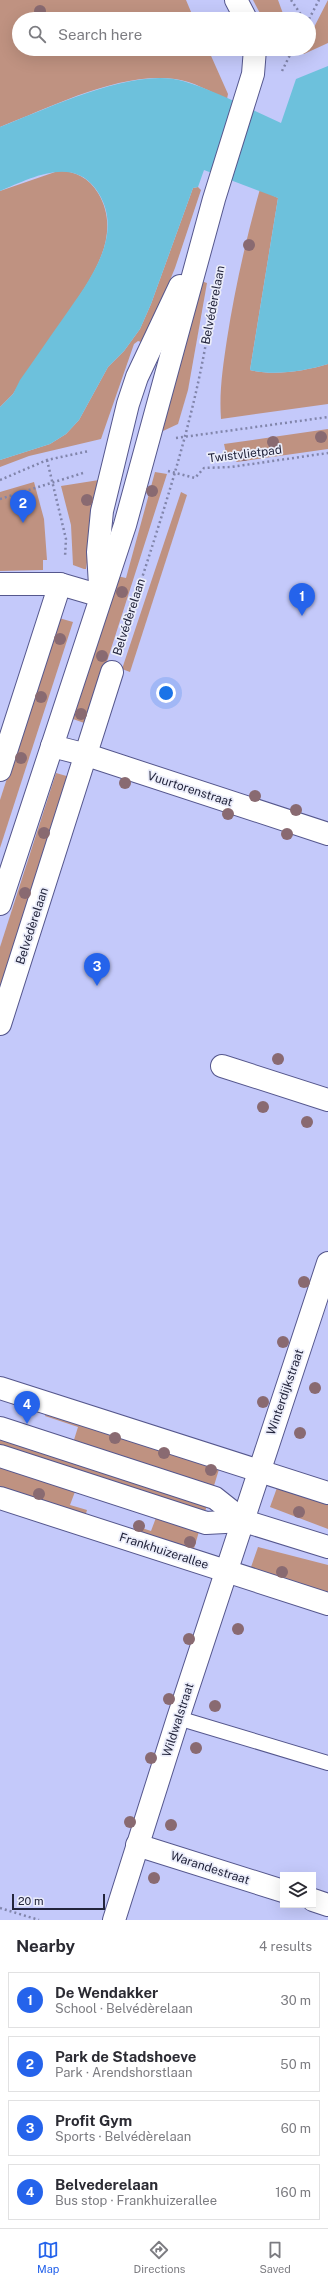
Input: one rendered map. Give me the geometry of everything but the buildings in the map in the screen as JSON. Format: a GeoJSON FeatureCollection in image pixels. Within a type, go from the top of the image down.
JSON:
{"type":"FeatureCollection","features":[{"type":"Feature","properties":{"kind":"street"},"geometry":{"type":"LineString","coordinates":[[236,0],[242,12]]}},
{"type":"Feature","properties":{"kind":"street","name":"Belvédèrelaan"},"geometry":{"type":"LineString","coordinates":[[0,904],[125,525],[214,199],[253,74],[254,56]]}},
{"type":"Feature","properties":{"kind":"street","name":"Belvédèrelaan"},"geometry":{"type":"LineString","coordinates":[[101,596],[99,530],[112,467],[128,404],[137,377],[186,274],[214,199]]}},
{"type":"Feature","properties":{"kind":"street"},"geometry":{"type":"LineString","coordinates":[[0,584],[60,584],[101,596]]}},
{"type":"Feature","properties":{"kind":"street"},"geometry":{"type":"LineString","coordinates":[[0,770],[60,584]]}},
{"type":"Feature","properties":{"kind":"street","name":"Belvédèrelaan"},"geometry":{"type":"LineString","coordinates":[[0,1024],[87,755],[112,672]]}},
{"type":"Feature","properties":{"kind":"street","name":"Vuurtorenstraat"},"geometry":{"type":"LineString","coordinates":[[52,746],[87,755],[328,834]]}},
{"type":"Feature","properties":{"kind":"street"},"geometry":{"type":"LineString","coordinates":[[222,1066],[328,1100]]}},
{"type":"Feature","properties":{"kind":"street","name":"Winterdijkstraat"},"geometry":{"type":"LineString","coordinates":[[244,1521],[259,1471],[324,1288],[328,1263]]}},
{"type":"Feature","properties":{"kind":"street"},"geometry":{"type":"LineString","coordinates":[[0,1388],[328,1492]]}},
{"type":"Feature","properties":{"kind":"street"},"geometry":{"type":"LineString","coordinates":[[0,1428],[215,1498],[244,1521]]}},
{"type":"Feature","properties":{"kind":"street"},"geometry":{"type":"LineString","coordinates":[[0,1456],[206,1523],[244,1521],[328,1547]]}},
{"type":"Feature","properties":{"kind":"street","name":"Frankhuizerallee"},"geometry":{"type":"LineString","coordinates":[[0,1498],[328,1604]]}},
{"type":"Feature","properties":{"kind":"street","name":"Wildwalstraat"},"geometry":{"type":"LineString","coordinates":[[114,1920],[178,1718],[244,1521]]}},
{"type":"Feature","properties":{"kind":"street","name":"Warandestraat"},"geometry":{"type":"LineString","coordinates":[[137,1845],[280,1890]]}},
{"type":"Feature","properties":{"kind":"street"},"geometry":{"type":"LineString","coordinates":[[316,1901],[328,1905]]}},
{"type":"Feature","properties":{"kind":"lane"},"geometry":{"type":"LineString","coordinates":[[178,1718],[328,1763]]}},
{"type":"Feature","properties":{"kind":"path"},"geometry":{"type":"LineString","coordinates":[[291,0],[299,12]]}},
{"type":"Feature","properties":{"kind":"path"},"geometry":{"type":"LineString","coordinates":[[313,12],[319,0]]}},
{"type":"Feature","properties":{"kind":"path"},"geometry":{"type":"LineString","coordinates":[[281,73],[290,56]]}},
{"type":"Feature","properties":{"kind":"path","name":"Belvédèrelaan"},"geometry":{"type":"LineString","coordinates":[[112,672],[186,437],[202,369],[207,334]]}},
{"type":"Feature","properties":{"kind":"path","name":"Twistvlietpad"},"geometry":{"type":"LineString","coordinates":[[148,440],[186,437],[328,418]]}},
{"type":"Feature","properties":{"kind":"path"},"geometry":{"type":"LineString","coordinates":[[0,480],[47,460],[118,445]]}},
{"type":"Feature","properties":{"kind":"path","name":"Twistvlietpad"},"geometry":{"type":"LineString","coordinates":[[142,465],[195,478],[204,468],[231,467],[328,453]]}},
{"type":"Feature","properties":{"kind":"path"},"geometry":{"type":"LineString","coordinates":[[47,460],[66,539],[65,556],[60,584]]}},
{"type":"Feature","properties":{"kind":"path"},"geometry":{"type":"LineString","coordinates":[[0,499],[52,482],[112,467]]}},
{"type":"Feature","properties":{"kind":"path"},"geometry":{"type":"LineString","coordinates":[[0,1908],[39,1920]]}},
{"type":"Feature","properties":{"kind":"shaded area"},"geometry":{"type":"Polygon","coordinates":[[[0,0],[186,0],[191,12],[12,12],[12,56],[211,56],[228,94],[227,99],[195,84],[175,79],[153,78],[131,81],[108,86],[63,101],[0,127],[0,0]]]}},
{"type":"Feature","properties":{"kind":"shaded area"},"geometry":{"type":"Polygon","coordinates":[[[253,0],[278,0],[282,12],[259,12],[253,0]]]}},
{"type":"Feature","properties":{"kind":"shaded area"},"geometry":{"type":"Polygon","coordinates":[[[328,0],[328,43],[316,48],[316,23],[328,0]]]}},
{"type":"Feature","properties":{"kind":"shaded area"},"geometry":{"type":"Polygon","coordinates":[[[58,171],[71,172],[81,176],[90,183],[98,193],[105,210],[107,227],[105,243],[100,260],[92,276],[13,394],[0,407],[0,191],[58,171]]]}},
{"type":"Feature","properties":{"kind":"shaded area"},"geometry":{"type":"Polygon","coordinates":[[[198,187],[201,190],[175,268],[144,343],[138,341],[134,344],[101,439],[29,456],[0,467],[0,460],[50,444],[66,434],[79,420],[108,367],[124,351],[140,329],[151,304],[193,188],[198,187]]]}},
{"type":"Feature","properties":{"kind":"shaded area"},"geometry":{"type":"Polygon","coordinates":[[[260,189],[278,198],[250,370],[279,373],[309,369],[328,364],[328,404],[221,419],[222,379],[230,320],[241,264],[260,189]]]}},
{"type":"Feature","properties":{"kind":"shaded area"},"geometry":{"type":"Polygon","coordinates":[[[201,281],[207,283],[188,390],[178,424],[163,431],[160,430],[201,281]]]}},
{"type":"Feature","properties":{"kind":"shaded area"},"geometry":{"type":"Polygon","coordinates":[[[328,429],[328,449],[237,462],[226,453],[224,444],[328,429]]]}},
{"type":"Feature","properties":{"kind":"shaded area"},"geometry":{"type":"Polygon","coordinates":[[[155,472],[167,474],[87,724],[73,719],[117,576],[126,578],[155,472]]]}},
{"type":"Feature","properties":{"kind":"shaded area"},"geometry":{"type":"Polygon","coordinates":[[[99,480],[86,569],[84,569],[73,565],[71,525],[61,486],[99,480]]]}},
{"type":"Feature","properties":{"kind":"shaded area"},"geometry":{"type":"Polygon","coordinates":[[[34,482],[44,519],[47,560],[43,560],[43,570],[0,571],[0,492],[34,482]]]}},
{"type":"Feature","properties":{"kind":"shaded area"},"geometry":{"type":"Polygon","coordinates":[[[181,492],[187,495],[130,672],[122,669],[181,492]]]}},
{"type":"Feature","properties":{"kind":"shaded area"},"geometry":{"type":"Polygon","coordinates":[[[59,618],[73,622],[0,848],[0,800],[59,618]]]}},
{"type":"Feature","properties":{"kind":"shaded area"},"geometry":{"type":"Polygon","coordinates":[[[56,773],[70,777],[0,996],[0,947],[56,773]]]}},
{"type":"Feature","properties":{"kind":"shaded area"},"geometry":{"type":"Polygon","coordinates":[[[47,1410],[220,1466],[213,1489],[73,1443],[78,1427],[45,1416],[47,1410]]]}},
{"type":"Feature","properties":{"kind":"shaded area"},"geometry":{"type":"Polygon","coordinates":[[[0,1435],[208,1502],[204,1515],[0,1449],[0,1435]]]}},
{"type":"Feature","properties":{"kind":"shaded area"},"geometry":{"type":"Polygon","coordinates":[[[0,1464],[76,1489],[70,1505],[87,1510],[85,1517],[0,1490],[0,1464]]]}},
{"type":"Feature","properties":{"kind":"shaded area"},"geometry":{"type":"Polygon","coordinates":[[[278,1485],[328,1501],[328,1529],[270,1507],[278,1485]]]}},
{"type":"Feature","properties":{"kind":"shaded area"},"geometry":{"type":"Polygon","coordinates":[[[157,1515],[200,1528],[193,1552],[133,1533],[137,1521],[144,1524],[142,1528],[151,1531],[157,1515]]]}},
{"type":"Feature","properties":{"kind":"shaded area"},"geometry":{"type":"Polygon","coordinates":[[[258,1547],[328,1565],[328,1595],[250,1570],[258,1547]]]}},
{"type":"Feature","properties":{"kind":"water"},"geometry":{"type":"Polygon","coordinates":[[[328,66],[328,364],[309,369],[279,373],[250,370],[278,198],[204,170],[198,187],[193,188],[151,304],[140,329],[124,351],[108,367],[79,420],[66,434],[50,444],[0,460],[0,407],[13,394],[20,380],[84,288],[101,256],[106,239],[108,222],[104,205],[95,188],[85,178],[74,173],[49,173],[36,176],[0,191],[0,127],[65,101],[116,84],[141,79],[163,78],[183,81],[196,85],[233,100],[281,123],[296,79],[328,66]]]}},
{"type":"Feature","properties":{"kind":"place","name":"Park de Stadshoeve"},"geometry":{"type":"Point","coordinates":[23,523]}},
{"type":"Feature","properties":{"kind":"place","name":"De Wendakker"},"geometry":{"type":"Point","coordinates":[302,616]}},
{"type":"Feature","properties":{"kind":"place","name":"Profit Gym"},"geometry":{"type":"Point","coordinates":[97,986]}},
{"type":"Feature","properties":{"kind":"place","name":"Belvederelaan"},"geometry":{"type":"Point","coordinates":[27,1424]}}]}
